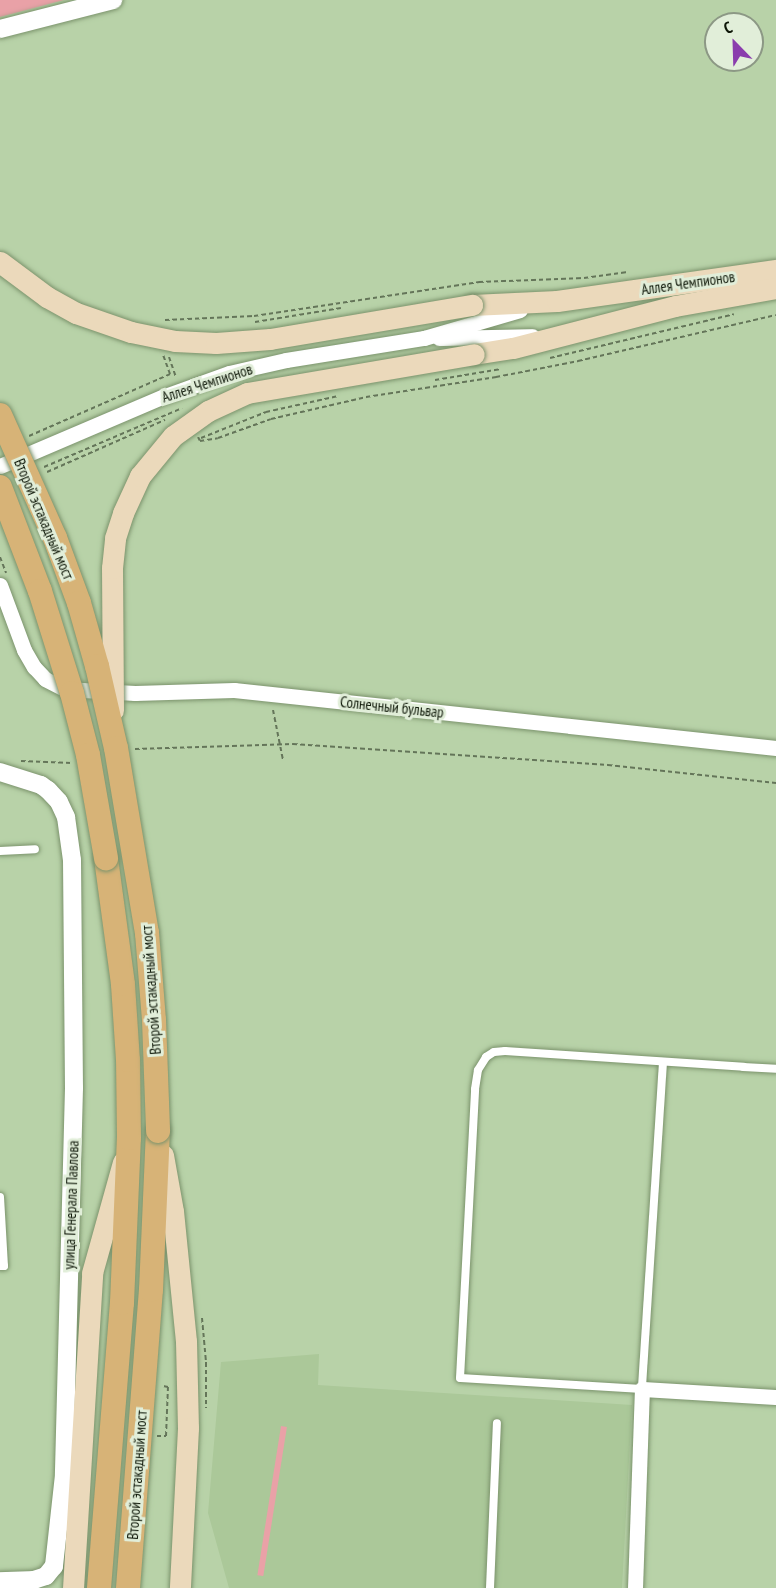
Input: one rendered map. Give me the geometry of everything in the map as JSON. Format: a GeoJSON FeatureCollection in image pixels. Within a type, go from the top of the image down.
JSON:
{"type":"FeatureCollection","features":[{"type":"Feature","properties":{"kind":"main road"},"geometry":{"type":"LineString","coordinates":[[0,262],[47,297],[76,313],[131,332],[175,340],[216,343],[270,339],[472,305],[557,300]]}},
{"type":"Feature","properties":{"kind":"main road","name":"Аллея Чемпионов"},"geometry":{"type":"LineString","coordinates":[[557,300],[776,270]]}},
{"type":"Feature","properties":{"kind":"main road","name":"Аллея Чемпионов"},"geometry":{"type":"LineString","coordinates":[[560,336],[675,306],[776,288]]}},
{"type":"Feature","properties":{"kind":"main road"},"geometry":{"type":"LineString","coordinates":[[118,741],[111,586],[115,538],[133,490],[163,446],[195,419],[247,393],[513,348],[560,336]]}},
{"type":"Feature","properties":{"kind":"main road","name":"Второй эстакадный мост"},"geometry":{"type":"LineString","coordinates":[[0,415],[55,538],[79,603],[97,666],[118,741],[147,933],[154,1020],[158,1131],[151,1279],[128,1588]]}},
{"type":"Feature","properties":{"kind":"main road","name":"Второй эстакадный мост"},"geometry":{"type":"LineString","coordinates":[[0,487],[40,591],[72,693],[88,755],[119,942],[129,1060],[129,1138],[123,1280],[99,1588]]}},
{"type":"Feature","properties":{"kind":"main road"},"geometry":{"type":"LineString","coordinates":[[158,1131],[173,1211],[186,1341],[186,1501],[180,1588]]}},
{"type":"Feature","properties":{"kind":"main road"},"geometry":{"type":"LineString","coordinates":[[73,1588],[92,1273],[129,1138]]}},
{"type":"Feature","properties":{"kind":"street"},"geometry":{"type":"LineString","coordinates":[[0,29],[113,0]]}},
{"type":"Feature","properties":{"kind":"street","name":"Аллея Чемпионов"},"geometry":{"type":"LineString","coordinates":[[424,338],[483,319],[557,300]]}},
{"type":"Feature","properties":{"kind":"street","name":"Аллея Чемпионов"},"geometry":{"type":"LineString","coordinates":[[0,466],[162,397],[229,373],[286,360],[424,338],[560,336]]}},
{"type":"Feature","properties":{"kind":"street","name":"Солнечный бульвар"},"geometry":{"type":"LineString","coordinates":[[0,585],[24,650],[34,668],[45,679],[64,689],[135,693],[234,690],[776,748]]}},
{"type":"Feature","properties":{"kind":"street","name":"улица Генерала Павлова"},"geometry":{"type":"LineString","coordinates":[[0,772],[41,785],[59,802],[66,817],[72,860],[74,1088],[64,1475],[54,1566],[46,1576],[34,1580],[0,1581]]}},
{"type":"Feature","properties":{"kind":"street"},"geometry":{"type":"LineString","coordinates":[[635,1588],[642,1389],[776,1397]]}},
{"type":"Feature","properties":{"kind":"lane"},"geometry":{"type":"LineString","coordinates":[[0,851],[35,849]]}},
{"type":"Feature","properties":{"kind":"lane"},"geometry":{"type":"LineString","coordinates":[[663,1062],[642,1389],[460,1378],[476,1089],[478,1070],[486,1057],[494,1052],[663,1062],[776,1069]]}},
{"type":"Feature","properties":{"kind":"lane"},"geometry":{"type":"LineString","coordinates":[[0,1197],[4,1266],[0,1266]]}},
{"type":"Feature","properties":{"kind":"lane"},"geometry":{"type":"LineString","coordinates":[[490,1588],[497,1423]]}},
{"type":"Feature","properties":{"kind":"path"},"geometry":{"type":"LineString","coordinates":[[680,326],[737,314]]}},
{"type":"Feature","properties":{"kind":"path"},"geometry":{"type":"LineString","coordinates":[[195,431],[200,441],[218,438],[272,419],[366,397],[496,378],[776,315]]}},
{"type":"Feature","properties":{"kind":"path"},"geometry":{"type":"LineString","coordinates":[[42,468],[188,405]]}},
{"type":"Feature","properties":{"kind":"path"},"geometry":{"type":"LineString","coordinates":[[42,474],[187,410]]}},
{"type":"Feature","properties":{"kind":"path"},"geometry":{"type":"LineString","coordinates":[[274,694],[273,712],[283,760]]}},
{"type":"Feature","properties":{"kind":"path"},"geometry":{"type":"LineString","coordinates":[[118,741],[280,745],[608,765],[776,783]]}},
{"type":"Feature","properties":{"kind":"path"},"geometry":{"type":"LineString","coordinates":[[20,761],[79,762]]}},
{"type":"Feature","properties":{"kind":"path"},"geometry":{"type":"LineString","coordinates":[[156,1385],[168,1387],[166,1436],[157,1436]]}},
{"type":"Feature","properties":{"kind":"shaded area"},"geometry":{"type":"Polygon","coordinates":[[[0,0],[64,0],[0,17],[0,0]]]}},
{"type":"Feature","properties":{"kind":"shaded area"},"geometry":{"type":"Polygon","coordinates":[[[319,1354],[318,1385],[632,1405],[622,1588],[229,1588],[208,1513],[221,1362],[319,1354]]]}},
{"type":"Feature","properties":{"kind":"shaded area"},"geometry":{"type":"Polygon","coordinates":[[[281,1426],[287,1427],[263,1576],[257,1575],[281,1426]]]}}]}
